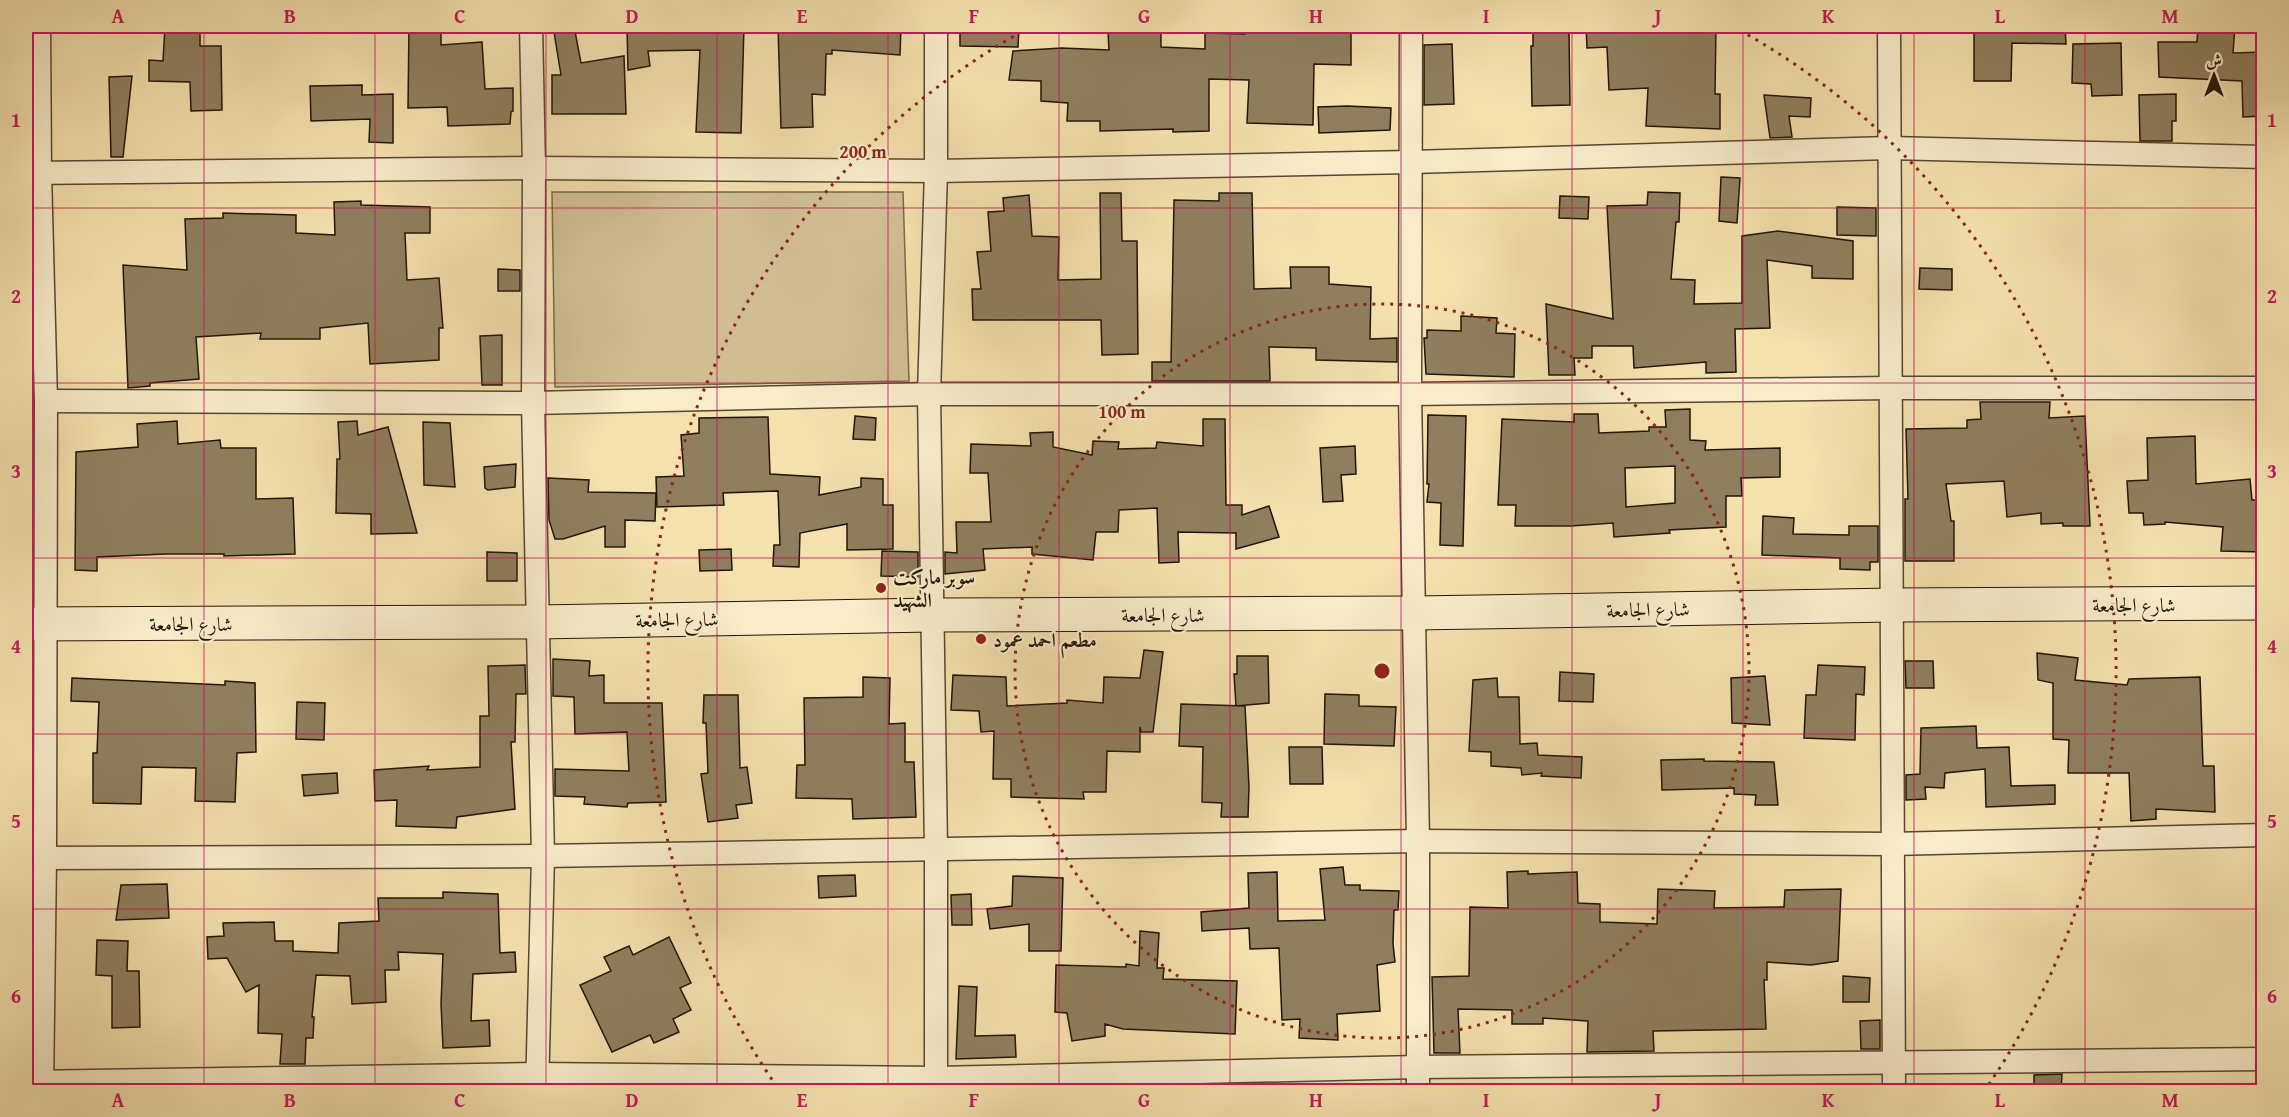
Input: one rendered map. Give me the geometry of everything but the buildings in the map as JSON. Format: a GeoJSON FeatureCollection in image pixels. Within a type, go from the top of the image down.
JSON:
{"type":"FeatureCollection","features":[{"type":"Feature","properties":{"kind":"street"},"geometry":{"type":"LineString","coordinates":[[39,26],[33,173],[46,401],[35,624],[45,858],[37,1086],[536,1083],[936,1085],[1418,1067],[2264,1059]]}},
{"type":"Feature","properties":{"kind":"street"},"geometry":{"type":"LineString","coordinates":[[531,26],[534,168],[533,403],[543,856],[536,1083]]}},
{"type":"Feature","properties":{"kind":"street"},"geometry":{"type":"LineString","coordinates":[[936,26],[936,171],[929,394],[936,849],[936,1085]]}},
{"type":"Feature","properties":{"kind":"street"},"geometry":{"type":"LineString","coordinates":[[1411,26],[1410,394],[1418,841],[1418,1092]]}},
{"type":"Feature","properties":{"kind":"street"},"geometry":{"type":"LineString","coordinates":[[1889,26],[1894,1092]]}},
{"type":"Feature","properties":{"kind":"street"},"geometry":{"type":"LineString","coordinates":[[33,173],[534,168],[936,171],[1411,162],[1889,148],[2264,157]]}},
{"type":"Feature","properties":{"kind":"street"},"geometry":{"type":"LineString","coordinates":[[46,401],[533,403],[929,394],[1410,394],[1890,388],[2264,388]]}},
{"type":"Feature","properties":{"kind":"street","name":"شارع الجامعة"},"geometry":{"type":"LineString","coordinates":[[35,624],[538,621],[932,615],[1415,613],[1893,605],[2264,603]]}},
{"type":"Feature","properties":{"kind":"street"},"geometry":{"type":"LineString","coordinates":[[45,858],[543,856],[1418,841],[1892,844],[2264,835]]}},
{"type":"Feature","properties":{"kind":"shaded area"},"geometry":{"type":"Polygon","coordinates":[[[552,192],[903,192],[909,381],[555,387],[552,192]]]}},
{"type":"Feature","properties":{"kind":"place","name":"سوبر ماركت الشهيد"},"geometry":{"type":"Point","coordinates":[881,588]}},
{"type":"Feature","properties":{"kind":"place","name":"مطعم احمد عمود"},"geometry":{"type":"Point","coordinates":[981,639]}}]}
